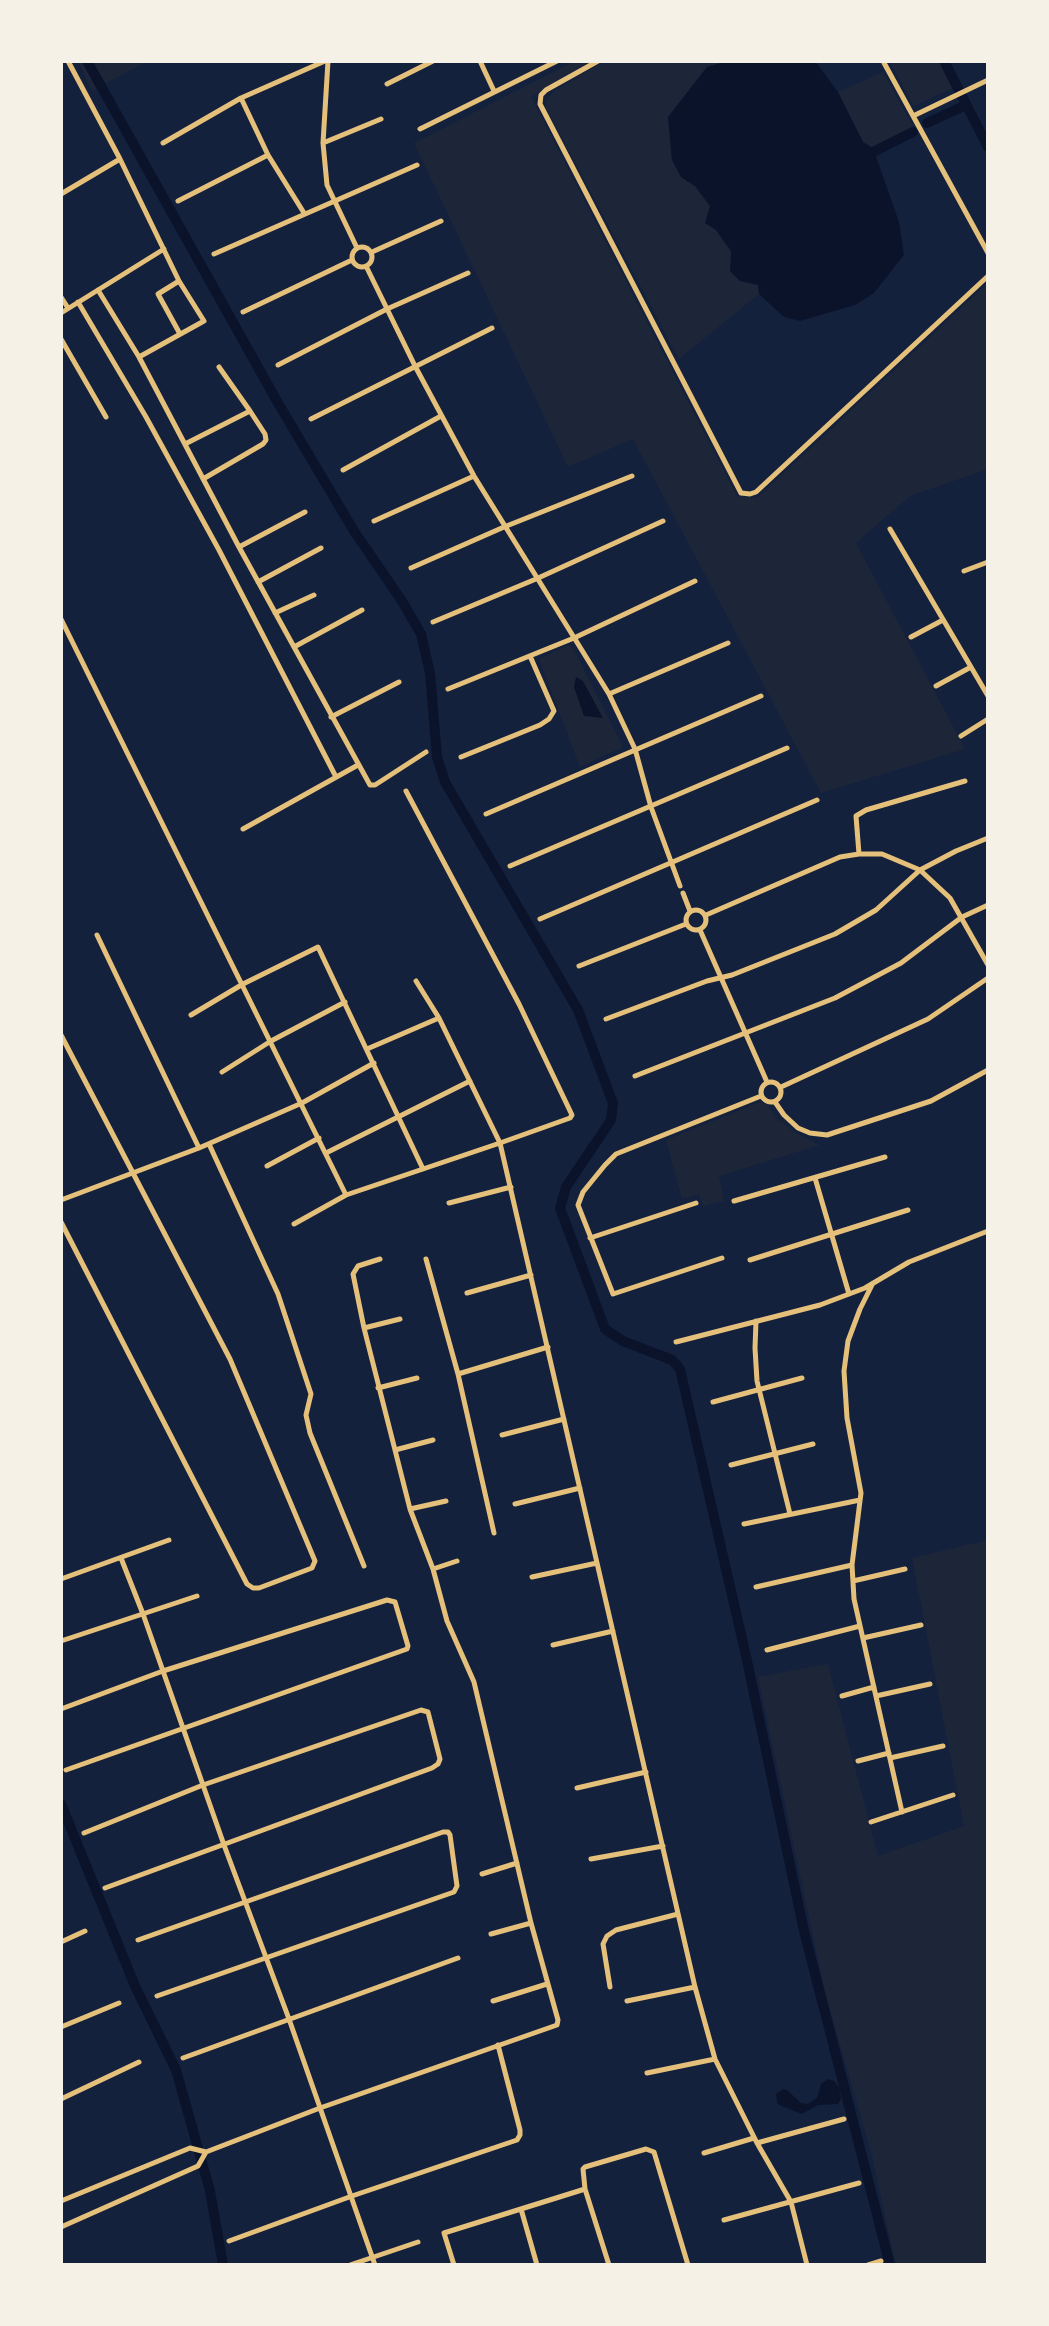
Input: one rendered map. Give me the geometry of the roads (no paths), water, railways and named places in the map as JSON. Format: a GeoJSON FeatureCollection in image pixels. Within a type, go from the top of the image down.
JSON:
{"type":"FeatureCollection","features":[{"type":"Feature","properties":{"kind":"street"},"geometry":{"type":"LineString","coordinates":[[68,61],[121,159],[179,281],[204,321],[139,357]]}},
{"type":"Feature","properties":{"kind":"street"},"geometry":{"type":"LineString","coordinates":[[163,143],[241,98],[327,61],[323,143],[327,185],[356,248]]}},
{"type":"Feature","properties":{"kind":"street"},"geometry":{"type":"LineString","coordinates":[[387,84],[433,61]]}},
{"type":"Feature","properties":{"kind":"street"},"geometry":{"type":"LineString","coordinates":[[480,61],[494,91]]}},
{"type":"Feature","properties":{"kind":"street"},"geometry":{"type":"LineString","coordinates":[[420,129],[557,61]]}},
{"type":"Feature","properties":{"kind":"street"},"geometry":{"type":"LineString","coordinates":[[598,61],[546,90],[541,95],[540,104],[741,493],[756,492],[988,276]]}},
{"type":"Feature","properties":{"kind":"street"},"geometry":{"type":"LineString","coordinates":[[883,61],[988,253]]}},
{"type":"Feature","properties":{"kind":"street"},"geometry":{"type":"LineString","coordinates":[[913,116],[988,80]]}},
{"type":"Feature","properties":{"kind":"street"},"geometry":{"type":"LineString","coordinates":[[241,98],[268,155],[304,213]]}},
{"type":"Feature","properties":{"kind":"street"},"geometry":{"type":"LineString","coordinates":[[323,143],[381,119]]}},
{"type":"Feature","properties":{"kind":"street"},"geometry":{"type":"LineString","coordinates":[[178,201],[268,155]]}},
{"type":"Feature","properties":{"kind":"street"},"geometry":{"type":"LineString","coordinates":[[61,194],[121,159]]}},
{"type":"Feature","properties":{"kind":"street"},"geometry":{"type":"LineString","coordinates":[[214,254],[417,165]]}},
{"type":"Feature","properties":{"kind":"street"},"geometry":{"type":"LineString","coordinates":[[372,252],[441,221]]}},
{"type":"Feature","properties":{"kind":"street"},"geometry":{"type":"LineString","coordinates":[[367,247],[372,252],[372,262],[366,266],[357,266],[352,260],[352,253],[356,248],[367,247]]}},
{"type":"Feature","properties":{"kind":"street"},"geometry":{"type":"LineString","coordinates":[[61,313],[164,249]]}},
{"type":"Feature","properties":{"kind":"street"},"geometry":{"type":"LineString","coordinates":[[243,312],[352,260]]}},
{"type":"Feature","properties":{"kind":"street"},"geometry":{"type":"LineString","coordinates":[[366,266],[415,366],[474,476],[609,694],[635,748],[651,807],[680,886]]}},
{"type":"Feature","properties":{"kind":"street"},"geometry":{"type":"LineString","coordinates":[[278,365],[387,309],[468,273]]}},
{"type":"Feature","properties":{"kind":"street"},"geometry":{"type":"LineString","coordinates":[[179,281],[158,294],[180,334]]}},
{"type":"Feature","properties":{"kind":"street"},"geometry":{"type":"LineString","coordinates":[[98,290],[139,357],[331,717],[372,787],[426,752]]}},
{"type":"Feature","properties":{"kind":"street"},"geometry":{"type":"LineString","coordinates":[[61,297],[68,308]]}},
{"type":"Feature","properties":{"kind":"street"},"geometry":{"type":"LineString","coordinates":[[78,302],[146,416],[336,777]]}},
{"type":"Feature","properties":{"kind":"street"},"geometry":{"type":"LineString","coordinates":[[311,419],[492,328]]}},
{"type":"Feature","properties":{"kind":"street"},"geometry":{"type":"LineString","coordinates":[[61,339],[106,417]]}},
{"type":"Feature","properties":{"kind":"street"},"geometry":{"type":"LineString","coordinates":[[203,479],[266,440],[250,411],[219,367]]}},
{"type":"Feature","properties":{"kind":"street"},"geometry":{"type":"LineString","coordinates":[[185,444],[250,411]]}},
{"type":"Feature","properties":{"kind":"street"},"geometry":{"type":"LineString","coordinates":[[343,470],[441,416]]}},
{"type":"Feature","properties":{"kind":"street"},"geometry":{"type":"LineString","coordinates":[[374,520],[474,476]]}},
{"type":"Feature","properties":{"kind":"street"},"geometry":{"type":"LineString","coordinates":[[411,568],[504,527],[632,476]]}},
{"type":"Feature","properties":{"kind":"street"},"geometry":{"type":"LineString","coordinates":[[239,547],[305,512]]}},
{"type":"Feature","properties":{"kind":"street"},"geometry":{"type":"LineString","coordinates":[[433,622],[663,522]]}},
{"type":"Feature","properties":{"kind":"street"},"geometry":{"type":"LineString","coordinates":[[890,529],[988,696]]}},
{"type":"Feature","properties":{"kind":"street"},"geometry":{"type":"LineString","coordinates":[[258,582],[321,548]]}},
{"type":"Feature","properties":{"kind":"street"},"geometry":{"type":"LineString","coordinates":[[964,571],[988,562]]}},
{"type":"Feature","properties":{"kind":"street"},"geometry":{"type":"LineString","coordinates":[[449,689],[574,638],[695,580]]}},
{"type":"Feature","properties":{"kind":"street"},"geometry":{"type":"LineString","coordinates":[[275,613],[314,594]]}},
{"type":"Feature","properties":{"kind":"street"},"geometry":{"type":"LineString","coordinates":[[294,647],[362,610]]}},
{"type":"Feature","properties":{"kind":"street"},"geometry":{"type":"LineString","coordinates":[[61,619],[346,1195]]}},
{"type":"Feature","properties":{"kind":"street"},"geometry":{"type":"LineString","coordinates":[[911,638],[943,620]]}},
{"type":"Feature","properties":{"kind":"street"},"geometry":{"type":"LineString","coordinates":[[609,694],[728,643]]}},
{"type":"Feature","properties":{"kind":"street"},"geometry":{"type":"LineString","coordinates":[[461,757],[549,719],[554,711],[530,656]]}},
{"type":"Feature","properties":{"kind":"street"},"geometry":{"type":"LineString","coordinates":[[936,686],[971,667]]}},
{"type":"Feature","properties":{"kind":"street"},"geometry":{"type":"LineString","coordinates":[[331,717],[398,682]]}},
{"type":"Feature","properties":{"kind":"street"},"geometry":{"type":"LineString","coordinates":[[486,814],[761,696]]}},
{"type":"Feature","properties":{"kind":"street"},"geometry":{"type":"LineString","coordinates":[[961,736],[988,719]]}},
{"type":"Feature","properties":{"kind":"street"},"geometry":{"type":"LineString","coordinates":[[510,866],[787,748]]}},
{"type":"Feature","properties":{"kind":"street"},"geometry":{"type":"LineString","coordinates":[[243,829],[358,765]]}},
{"type":"Feature","properties":{"kind":"street"},"geometry":{"type":"LineString","coordinates":[[859,854],[856,816],[866,810],[965,781]]}},
{"type":"Feature","properties":{"kind":"street"},"geometry":{"type":"LineString","coordinates":[[293,1224],[346,1195],[570,1118],[571,1111],[519,1004],[406,790]]}},
{"type":"Feature","properties":{"kind":"street"},"geometry":{"type":"LineString","coordinates":[[540,919],[817,800]]}},
{"type":"Feature","properties":{"kind":"street"},"geometry":{"type":"LineString","coordinates":[[606,1019],[835,934],[876,910],[920,870],[956,850],[988,838]]}},
{"type":"Feature","properties":{"kind":"street"},"geometry":{"type":"LineString","coordinates":[[706,915],[839,857],[882,854],[920,870],[950,898],[988,965]]}},
{"type":"Feature","properties":{"kind":"street"},"geometry":{"type":"LineString","coordinates":[[683,893],[690,911]]}},
{"type":"Feature","properties":{"kind":"street"},"geometry":{"type":"LineString","coordinates":[[635,1076],[835,998],[901,963],[962,917],[988,905]]}},
{"type":"Feature","properties":{"kind":"street"},"geometry":{"type":"LineString","coordinates":[[686,924],[686,916],[697,909],[706,915],[707,922],[701,930]]}},
{"type":"Feature","properties":{"kind":"street"},"geometry":{"type":"LineString","coordinates":[[686,924],[694,930],[701,930]]}},
{"type":"Feature","properties":{"kind":"street"},"geometry":{"type":"LineString","coordinates":[[579,966],[686,924]]}},
{"type":"Feature","properties":{"kind":"street"},"geometry":{"type":"LineString","coordinates":[[701,930],[767,1082]]}},
{"type":"Feature","properties":{"kind":"street"},"geometry":{"type":"LineString","coordinates":[[97,935],[199,1148]]}},
{"type":"Feature","properties":{"kind":"street"},"geometry":{"type":"LineString","coordinates":[[191,1015],[243,984],[317,947],[423,1169]]}},
{"type":"Feature","properties":{"kind":"street"},"geometry":{"type":"LineString","coordinates":[[781,1087],[928,1019],[988,978]]}},
{"type":"Feature","properties":{"kind":"street"},"geometry":{"type":"LineString","coordinates":[[416,981],[439,1018],[500,1143],[695,1987],[715,2059],[755,2140],[791,2202],[807,2265]]}},
{"type":"Feature","properties":{"kind":"street"},"geometry":{"type":"LineString","coordinates":[[222,1072],[271,1041],[345,1002]]}},
{"type":"Feature","properties":{"kind":"street"},"geometry":{"type":"LineString","coordinates":[[367,1049],[439,1018]]}},
{"type":"Feature","properties":{"kind":"street"},"geometry":{"type":"LineString","coordinates":[[61,1035],[230,1359],[315,1561],[312,1568],[259,1588],[247,1584],[61,1222]]}},
{"type":"Feature","properties":{"kind":"street"},"geometry":{"type":"LineString","coordinates":[[61,1200],[209,1144],[302,1103],[373,1063]]}},
{"type":"Feature","properties":{"kind":"street"},"geometry":{"type":"LineString","coordinates":[[781,1087],[767,1082],[762,1086],[761,1096],[765,1101],[775,1102],[798,1128],[827,1135],[931,1101],[988,1070]]}},
{"type":"Feature","properties":{"kind":"street"},"geometry":{"type":"LineString","coordinates":[[326,1153],[470,1081]]}},
{"type":"Feature","properties":{"kind":"street"},"geometry":{"type":"LineString","coordinates":[[775,1102],[780,1097],[781,1087]]}},
{"type":"Feature","properties":{"kind":"street"},"geometry":{"type":"LineString","coordinates":[[722,1258],[613,1294],[578,1205],[583,1192],[616,1154],[761,1096]]}},
{"type":"Feature","properties":{"kind":"street"},"geometry":{"type":"LineString","coordinates":[[267,1166],[319,1138]]}},
{"type":"Feature","properties":{"kind":"street"},"geometry":{"type":"LineString","coordinates":[[209,1144],[278,1294],[311,1394],[306,1415],[310,1433],[363,1566]]}},
{"type":"Feature","properties":{"kind":"street"},"geometry":{"type":"LineString","coordinates":[[734,1201],[885,1157]]}},
{"type":"Feature","properties":{"kind":"street"},"geometry":{"type":"LineString","coordinates":[[815,1178],[849,1294]]}},
{"type":"Feature","properties":{"kind":"street"},"geometry":{"type":"LineString","coordinates":[[449,1203],[511,1187]]}},
{"type":"Feature","properties":{"kind":"street"},"geometry":{"type":"LineString","coordinates":[[590,1238],[696,1203]]}},
{"type":"Feature","properties":{"kind":"street"},"geometry":{"type":"LineString","coordinates":[[750,1260],[908,1210]]}},
{"type":"Feature","properties":{"kind":"street"},"geometry":{"type":"LineString","coordinates":[[676,1342],[820,1306],[873,1283],[909,1262],[988,1231]]}},
{"type":"Feature","properties":{"kind":"street"},"geometry":{"type":"LineString","coordinates":[[61,2201],[190,2148],[205,2153],[320,2108],[557,2025],[558,2020],[531,1923],[474,1682],[447,1621],[433,1569],[410,1509],[364,1328],[352,1274],[358,1266],[380,1259]]}},
{"type":"Feature","properties":{"kind":"street"},"geometry":{"type":"LineString","coordinates":[[426,1259],[458,1374],[494,1533]]}},
{"type":"Feature","properties":{"kind":"street"},"geometry":{"type":"LineString","coordinates":[[467,1293],[531,1275]]}},
{"type":"Feature","properties":{"kind":"street"},"geometry":{"type":"LineString","coordinates":[[873,1283],[848,1341],[844,1371],[847,1418],[861,1493],[852,1565],[854,1599],[902,1812]]}},
{"type":"Feature","properties":{"kind":"street"},"geometry":{"type":"LineString","coordinates":[[364,1328],[400,1319]]}},
{"type":"Feature","properties":{"kind":"street"},"geometry":{"type":"LineString","coordinates":[[757,1321],[755,1348],[759,1390],[790,1514]]}},
{"type":"Feature","properties":{"kind":"street"},"geometry":{"type":"LineString","coordinates":[[458,1374],[548,1347]]}},
{"type":"Feature","properties":{"kind":"street"},"geometry":{"type":"LineString","coordinates":[[378,1388],[416,1378]]}},
{"type":"Feature","properties":{"kind":"street"},"geometry":{"type":"LineString","coordinates":[[713,1402],[802,1378]]}},
{"type":"Feature","properties":{"kind":"street"},"geometry":{"type":"LineString","coordinates":[[502,1435],[564,1419]]}},
{"type":"Feature","properties":{"kind":"street"},"geometry":{"type":"LineString","coordinates":[[395,1450],[433,1440]]}},
{"type":"Feature","properties":{"kind":"street"},"geometry":{"type":"LineString","coordinates":[[731,1465],[813,1444]]}},
{"type":"Feature","properties":{"kind":"street"},"geometry":{"type":"LineString","coordinates":[[515,1504],[580,1488]]}},
{"type":"Feature","properties":{"kind":"street"},"geometry":{"type":"LineString","coordinates":[[744,1524],[860,1500]]}},
{"type":"Feature","properties":{"kind":"street"},"geometry":{"type":"LineString","coordinates":[[410,1509],[446,1501]]}},
{"type":"Feature","properties":{"kind":"street"},"geometry":{"type":"LineString","coordinates":[[61,1579],[169,1540]]}},
{"type":"Feature","properties":{"kind":"street"},"geometry":{"type":"LineString","coordinates":[[121,1558],[144,1614],[182,1728],[289,2019],[375,2265]]}},
{"type":"Feature","properties":{"kind":"street"},"geometry":{"type":"LineString","coordinates":[[433,1569],[457,1561]]}},
{"type":"Feature","properties":{"kind":"street"},"geometry":{"type":"LineString","coordinates":[[532,1577],[597,1563]]}},
{"type":"Feature","properties":{"kind":"street"},"geometry":{"type":"LineString","coordinates":[[756,1587],[852,1565]]}},
{"type":"Feature","properties":{"kind":"street"},"geometry":{"type":"LineString","coordinates":[[853,1581],[905,1569]]}},
{"type":"Feature","properties":{"kind":"street"},"geometry":{"type":"LineString","coordinates":[[61,1641],[197,1596]]}},
{"type":"Feature","properties":{"kind":"street"},"geometry":{"type":"LineString","coordinates":[[61,1709],[163,1671],[387,1600],[394,1602],[408,1646],[407,1649],[66,1770]]}},
{"type":"Feature","properties":{"kind":"street"},"geometry":{"type":"LineString","coordinates":[[863,1638],[920,1625]]}},
{"type":"Feature","properties":{"kind":"street"},"geometry":{"type":"LineString","coordinates":[[767,1650],[860,1626]]}},
{"type":"Feature","properties":{"kind":"street"},"geometry":{"type":"LineString","coordinates":[[552,1645],[613,1631]]}},
{"type":"Feature","properties":{"kind":"street"},"geometry":{"type":"LineString","coordinates":[[876,1696],[930,1684]]}},
{"type":"Feature","properties":{"kind":"street"},"geometry":{"type":"LineString","coordinates":[[842,1696],[874,1687]]}},
{"type":"Feature","properties":{"kind":"street"},"geometry":{"type":"LineString","coordinates":[[84,1833],[203,1784],[421,1710],[428,1712],[440,1759],[438,1764],[105,1888]]}},
{"type":"Feature","properties":{"kind":"street"},"geometry":{"type":"LineString","coordinates":[[858,1761],[943,1746]]}},
{"type":"Feature","properties":{"kind":"street"},"geometry":{"type":"LineString","coordinates":[[577,1788],[646,1772]]}},
{"type":"Feature","properties":{"kind":"street"},"geometry":{"type":"LineString","coordinates":[[872,1822],[953,1795]]}},
{"type":"Feature","properties":{"kind":"street"},"geometry":{"type":"LineString","coordinates":[[138,1940],[443,1832],[450,1835],[457,1886],[454,1892],[157,1996]]}},
{"type":"Feature","properties":{"kind":"street"},"geometry":{"type":"LineString","coordinates":[[591,1859],[663,1846]]}},
{"type":"Feature","properties":{"kind":"street"},"geometry":{"type":"LineString","coordinates":[[482,1874],[517,1863]]}},
{"type":"Feature","properties":{"kind":"street"},"geometry":{"type":"LineString","coordinates":[[610,1987],[603,1944],[607,1936],[616,1930],[678,1914]]}},
{"type":"Feature","properties":{"kind":"street"},"geometry":{"type":"LineString","coordinates":[[491,1934],[531,1923]]}},
{"type":"Feature","properties":{"kind":"street"},"geometry":{"type":"LineString","coordinates":[[61,1942],[85,1931]]}},
{"type":"Feature","properties":{"kind":"street"},"geometry":{"type":"LineString","coordinates":[[183,2058],[458,1958]]}},
{"type":"Feature","properties":{"kind":"street"},"geometry":{"type":"LineString","coordinates":[[493,2001],[547,1984]]}},
{"type":"Feature","properties":{"kind":"street"},"geometry":{"type":"LineString","coordinates":[[627,2001],[695,1987]]}},
{"type":"Feature","properties":{"kind":"street"},"geometry":{"type":"LineString","coordinates":[[61,2027],[119,2003]]}},
{"type":"Feature","properties":{"kind":"street"},"geometry":{"type":"LineString","coordinates":[[229,2241],[517,2140],[520,2130],[498,2045]]}},
{"type":"Feature","properties":{"kind":"street"},"geometry":{"type":"LineString","coordinates":[[647,2073],[715,2059]]}},
{"type":"Feature","properties":{"kind":"street"},"geometry":{"type":"LineString","coordinates":[[61,2099],[139,2062]]}},
{"type":"Feature","properties":{"kind":"street"},"geometry":{"type":"LineString","coordinates":[[704,2153],[844,2119]]}},
{"type":"Feature","properties":{"kind":"street"},"geometry":{"type":"LineString","coordinates":[[609,2265],[585,2189],[583,2173],[585,2167],[646,2149],[654,2152],[688,2265]]}},
{"type":"Feature","properties":{"kind":"street"},"geometry":{"type":"LineString","coordinates":[[61,2227],[198,2166],[205,2153]]}},
{"type":"Feature","properties":{"kind":"street"},"geometry":{"type":"LineString","coordinates":[[724,2220],[859,2183]]}},
{"type":"Feature","properties":{"kind":"street"},"geometry":{"type":"LineString","coordinates":[[454,2265],[444,2233],[585,2189]]}},
{"type":"Feature","properties":{"kind":"street"},"geometry":{"type":"LineString","coordinates":[[521,2209],[537,2265]]}},
{"type":"Feature","properties":{"kind":"street"},"geometry":{"type":"LineString","coordinates":[[350,2265],[418,2242]]}},
{"type":"Feature","properties":{"kind":"street"},"geometry":{"type":"LineString","coordinates":[[868,2265],[881,2261]]}},
{"type":"Feature","properties":{"kind":"waterway"},"geometry":{"type":"LineString","coordinates":[[87,61],[278,403],[354,531],[421,634],[430,673],[437,757],[445,782],[578,1010],[613,1103],[611,1120],[566,1187],[560,1208],[605,1329],[623,1341],[672,1360],[680,1369],[746,1656],[804,1931],[890,2265]]}},
{"type":"Feature","properties":{"kind":"waterway"},"geometry":{"type":"LineString","coordinates":[[944,61],[988,147]]}},
{"type":"Feature","properties":{"kind":"waterway"},"geometry":{"type":"LineString","coordinates":[[927,123],[966,105]]}},
{"type":"Feature","properties":{"kind":"waterway"},"geometry":{"type":"LineString","coordinates":[[875,151],[913,132]]}},
{"type":"Feature","properties":{"kind":"waterway"},"geometry":{"type":"LineString","coordinates":[[61,1804],[135,1986],[176,2070],[210,2191],[223,2265]]}}]}
